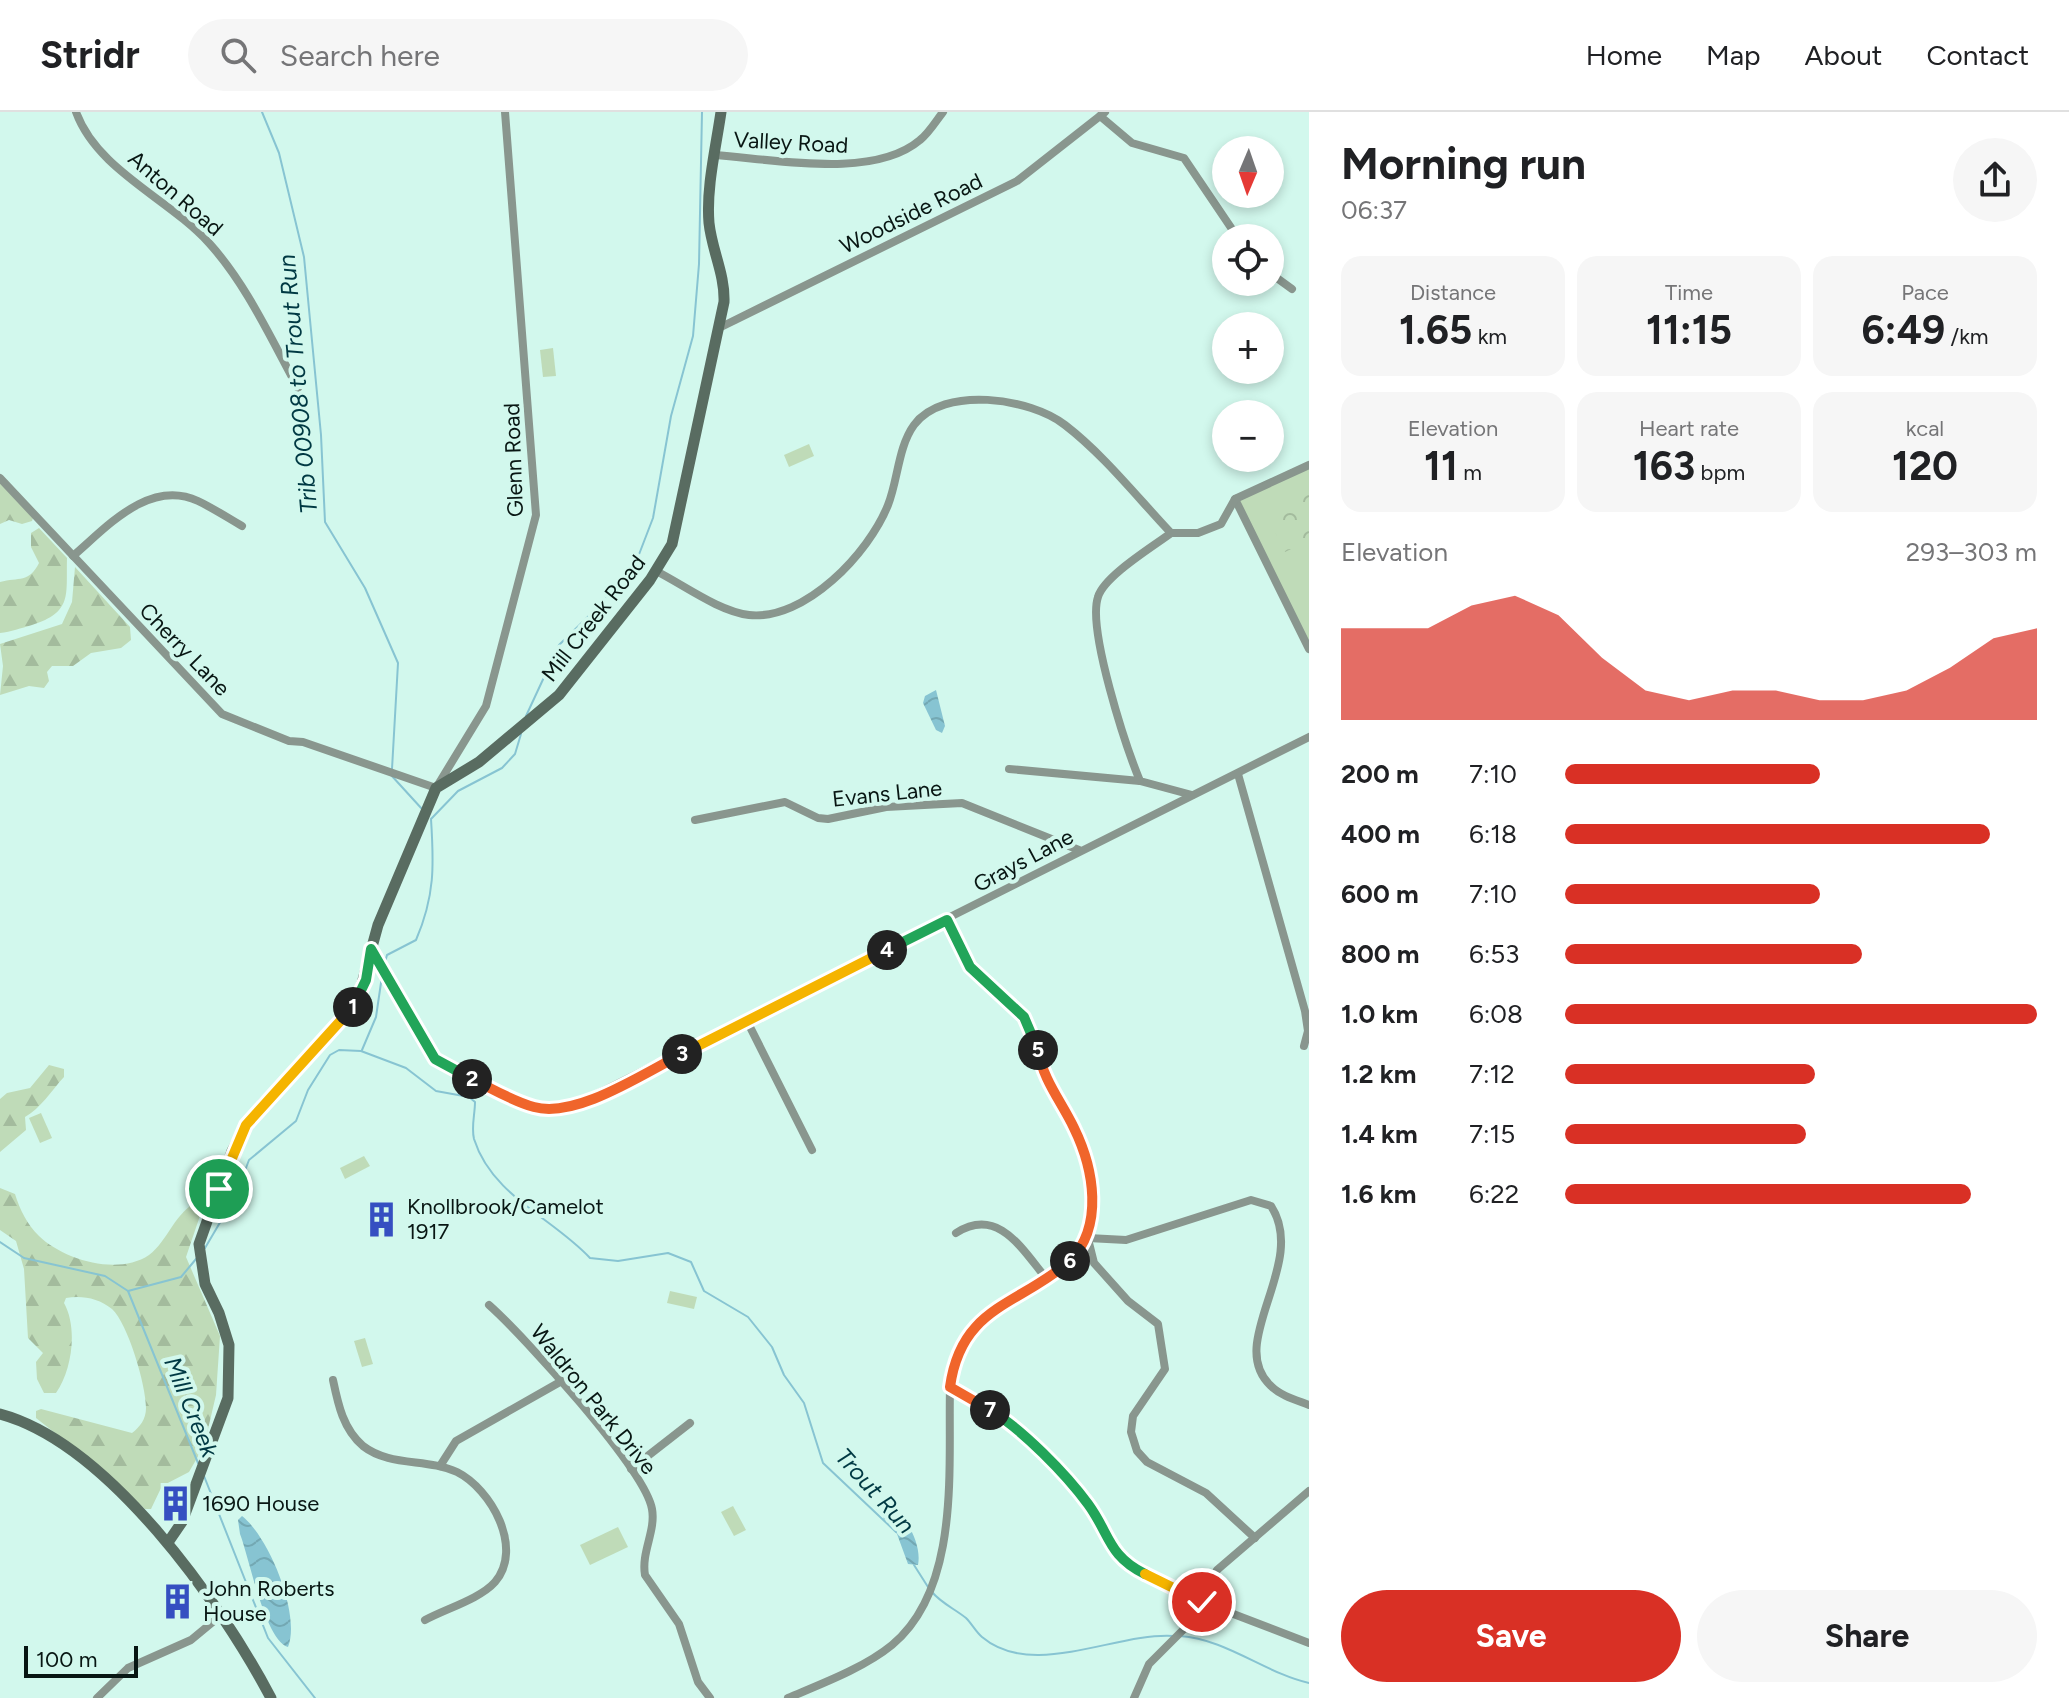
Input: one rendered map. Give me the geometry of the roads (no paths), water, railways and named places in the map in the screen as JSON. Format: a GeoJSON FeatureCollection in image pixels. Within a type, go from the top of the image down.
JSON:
{"type":"FeatureCollection","features":[{"type":"Feature","properties":{"kind":"street","name":"Anton Road"},"geometry":{"type":"LineString","coordinates":[[76,112],[91,144],[167,204],[223,260],[238,279],[298,388]]}},
{"type":"Feature","properties":{"kind":"street","name":"Glenn Road"},"geometry":{"type":"LineString","coordinates":[[436,788],[486,706],[536,515],[505,112]]}},
{"type":"Feature","properties":{"kind":"street","name":"Mill Creek Road"},"geometry":{"type":"LineString","coordinates":[[436,788],[479,762],[559,695],[656,571],[672,544],[721,327],[724,287],[709,209],[721,112]]}},
{"type":"Feature","properties":{"kind":"street","name":"Valley Road"},"geometry":{"type":"LineString","coordinates":[[715,155],[854,164],[889,157],[919,141],[943,112]]}},
{"type":"Feature","properties":{"kind":"street"},"geometry":{"type":"LineString","coordinates":[[1103,114],[1132,143],[1184,158],[1229,224]]}},
{"type":"Feature","properties":{"kind":"street","name":"Woodside Road"},"geometry":{"type":"LineString","coordinates":[[721,327],[1017,181],[1103,114]]}},
{"type":"Feature","properties":{"kind":"street"},"geometry":{"type":"LineString","coordinates":[[1284,283],[1292,289]]}},
{"type":"Feature","properties":{"kind":"street"},"geometry":{"type":"LineString","coordinates":[[656,571],[737,612],[773,613],[807,602],[833,578],[881,522],[908,434],[917,421],[940,407],[990,399],[1024,404],[1066,425],[1171,533]]}},
{"type":"Feature","properties":{"kind":"street"},"geometry":{"type":"LineString","coordinates":[[1140,781],[1125,745],[1097,629],[1098,596],[1110,580],[1171,533],[1198,533],[1221,524],[1235,499],[1309,465]]}},
{"type":"Feature","properties":{"kind":"street","name":"Cherry Lane"},"geometry":{"type":"LineString","coordinates":[[0,478],[222,714],[289,741],[303,742],[436,788]]}},
{"type":"Feature","properties":{"kind":"street"},"geometry":{"type":"LineString","coordinates":[[73,556],[132,507],[150,499],[197,500],[242,526]]}},
{"type":"Feature","properties":{"kind":"street"},"geometry":{"type":"LineString","coordinates":[[1235,499],[1309,649]]}},
{"type":"Feature","properties":{"kind":"street","name":"Grays Lane"},"geometry":{"type":"LineString","coordinates":[[371,949],[435,1059],[533,1107],[551,1110],[591,1100],[1079,850],[1309,737]]}},
{"type":"Feature","properties":{"kind":"street"},"geometry":{"type":"LineString","coordinates":[[1009,769],[1140,781],[1192,795]]}},
{"type":"Feature","properties":{"kind":"street"},"geometry":{"type":"LineString","coordinates":[[1238,774],[1305,1011],[1308,1031],[1304,1046]]}},
{"type":"Feature","properties":{"kind":"street"},"geometry":{"type":"LineString","coordinates":[[169,1541],[182,1522],[228,1398],[230,1370],[225,1330],[205,1284],[200,1255],[232,1151],[246,1125],[307,1055],[347,1017],[366,980],[378,925],[436,788]]}},
{"type":"Feature","properties":{"kind":"street","name":"Evans Lane"},"geometry":{"type":"LineString","coordinates":[[695,820],[785,802],[818,818],[828,819],[886,807],[962,803],[1079,850]]}},
{"type":"Feature","properties":{"kind":"street"},"geometry":{"type":"LineString","coordinates":[[947,920],[977,975],[1024,1017],[1032,1029],[1045,1077],[1081,1146],[1093,1205],[1088,1238],[1094,1263],[1128,1301],[1145,1311],[1160,1329],[1165,1369],[1132,1419],[1131,1432],[1137,1451],[1147,1462],[1206,1493],[1255,1538]]}},
{"type":"Feature","properties":{"kind":"street"},"geometry":{"type":"LineString","coordinates":[[747,1021],[812,1150]]}},
{"type":"Feature","properties":{"kind":"street"},"geometry":{"type":"LineString","coordinates":[[1088,1238],[1126,1240],[1251,1200],[1271,1206],[1280,1225],[1282,1263],[1258,1339],[1257,1364],[1273,1389],[1309,1405]]}},
{"type":"Feature","properties":{"kind":"street"},"geometry":{"type":"LineString","coordinates":[[956,1233],[980,1223],[1004,1229],[1046,1278]]}},
{"type":"Feature","properties":{"kind":"street"},"geometry":{"type":"LineString","coordinates":[[791,1697],[893,1645],[912,1621],[927,1594],[946,1537],[953,1363],[975,1326],[988,1312],[1068,1263],[1088,1238]]}},
{"type":"Feature","properties":{"kind":"street","name":"Waldron Park Drive"},"geometry":{"type":"LineString","coordinates":[[489,1305],[560,1382],[631,1469],[649,1499],[653,1513],[645,1575],[679,1624],[698,1682],[710,1698]]}},
{"type":"Feature","properties":{"kind":"street"},"geometry":{"type":"LineString","coordinates":[[333,1380],[347,1427],[365,1447],[388,1458],[440,1466],[466,1478],[481,1491],[502,1527],[505,1550],[501,1572],[494,1583],[425,1620]]}},
{"type":"Feature","properties":{"kind":"street"},"geometry":{"type":"LineString","coordinates":[[440,1466],[456,1441],[560,1382]]}},
{"type":"Feature","properties":{"kind":"street"},"geometry":{"type":"LineString","coordinates":[[950,1387],[1011,1423],[1032,1441],[1090,1507],[1107,1542],[1126,1564],[1202,1602],[1309,1643]]}},
{"type":"Feature","properties":{"kind":"street"},"geometry":{"type":"LineString","coordinates":[[0,1414],[31,1425],[55,1439],[169,1541],[271,1698]]}},
{"type":"Feature","properties":{"kind":"street"},"geometry":{"type":"LineString","coordinates":[[631,1469],[690,1423]]}},
{"type":"Feature","properties":{"kind":"street"},"geometry":{"type":"LineString","coordinates":[[1134,1698],[1149,1664],[1196,1617],[1217,1570],[1309,1491]]}},
{"type":"Feature","properties":{"kind":"street"},"geometry":{"type":"LineString","coordinates":[[97,1698],[128,1668],[191,1640],[220,1616]]}},
{"type":"Feature","properties":{"kind":"water"},"geometry":{"type":"Polygon","coordinates":[[[936,690],[945,726],[942,733],[936,730],[923,703],[925,696],[936,690]]]}},
{"type":"Feature","properties":{"kind":"water"},"geometry":{"type":"Polygon","coordinates":[[[891,1506],[903,1517],[912,1532],[918,1549],[918,1565],[908,1564],[897,1534],[883,1518],[885,1508],[891,1506]]]}},
{"type":"Feature","properties":{"kind":"water"},"geometry":{"type":"Polygon","coordinates":[[[242,1516],[262,1541],[280,1577],[290,1616],[288,1647],[272,1630],[265,1614],[240,1534],[238,1520],[242,1516]]]}},
{"type":"Feature","properties":{"kind":"waterway","name":"Trib 00908 to Trout Run"},"geometry":{"type":"LineString","coordinates":[[262,112],[279,153],[304,257],[321,435],[325,522],[365,588],[398,663],[392,769]]}},
{"type":"Feature","properties":{"kind":"waterway"},"geometry":{"type":"LineString","coordinates":[[526,716],[559,645],[597,608],[638,557],[653,518],[671,416],[693,336],[699,264],[702,112]]}},
{"type":"Feature","properties":{"kind":"waterway"},"geometry":{"type":"LineString","coordinates":[[384,966],[387,955],[416,940],[427,909],[432,880],[431,819],[458,791],[502,768],[515,754],[521,734]]}},
{"type":"Feature","properties":{"kind":"waterway","name":"Trib 00908 to Trout Run"},"geometry":{"type":"LineString","coordinates":[[391,775],[422,809]]}},
{"type":"Feature","properties":{"kind":"waterway"},"geometry":{"type":"LineString","coordinates":[[362,1050],[376,1017],[382,976]]}},
{"type":"Feature","properties":{"kind":"waterway","name":"Trout Run"},"geometry":{"type":"LineString","coordinates":[[205,1248],[235,1197],[249,1160],[296,1121],[308,1090],[330,1055],[339,1050],[361,1051],[406,1068],[436,1091],[469,1097],[475,1102],[474,1139],[495,1176],[590,1258],[618,1261],[668,1253],[691,1262],[704,1291],[748,1317],[772,1347],[784,1375],[804,1403],[823,1463],[896,1532]]}},
{"type":"Feature","properties":{"kind":"waterway","name":"Mill Creek"},"geometry":{"type":"LineString","coordinates":[[0,1242],[24,1258],[105,1276],[128,1291],[198,1463]]}},
{"type":"Feature","properties":{"kind":"waterway","name":"Trout Run"},"geometry":{"type":"LineString","coordinates":[[128,1291],[181,1277],[196,1259]]}},
{"type":"Feature","properties":{"kind":"waterway","name":"Mill Creek"},"geometry":{"type":"LineString","coordinates":[[204,1476],[268,1638],[315,1698]]}},
{"type":"Feature","properties":{"kind":"waterway","name":"Trout Run"},"geometry":{"type":"LineString","coordinates":[[914,1565],[928,1587]]}},
{"type":"Feature","properties":{"kind":"waterway","name":"Trout Run"},"geometry":{"type":"LineString","coordinates":[[932,1592],[966,1618],[982,1637],[1002,1649],[1025,1654],[1050,1655],[1151,1637],[1174,1636]]}},
{"type":"Feature","properties":{"kind":"waterway","name":"Trout Run"},"geometry":{"type":"LineString","coordinates":[[1180,1636],[1213,1643],[1309,1683]]}},
{"type":"Feature","properties":{"kind":"place","name":"Knollbrook/Camelot 1917"},"geometry":{"type":"Point","coordinates":[381,1219]}},
{"type":"Feature","properties":{"kind":"place","name":"1690 House"},"geometry":{"type":"Point","coordinates":[176,1503]}},
{"type":"Feature","properties":{"kind":"place","name":"John Roberts House"},"geometry":{"type":"Point","coordinates":[177,1601]}}]}
